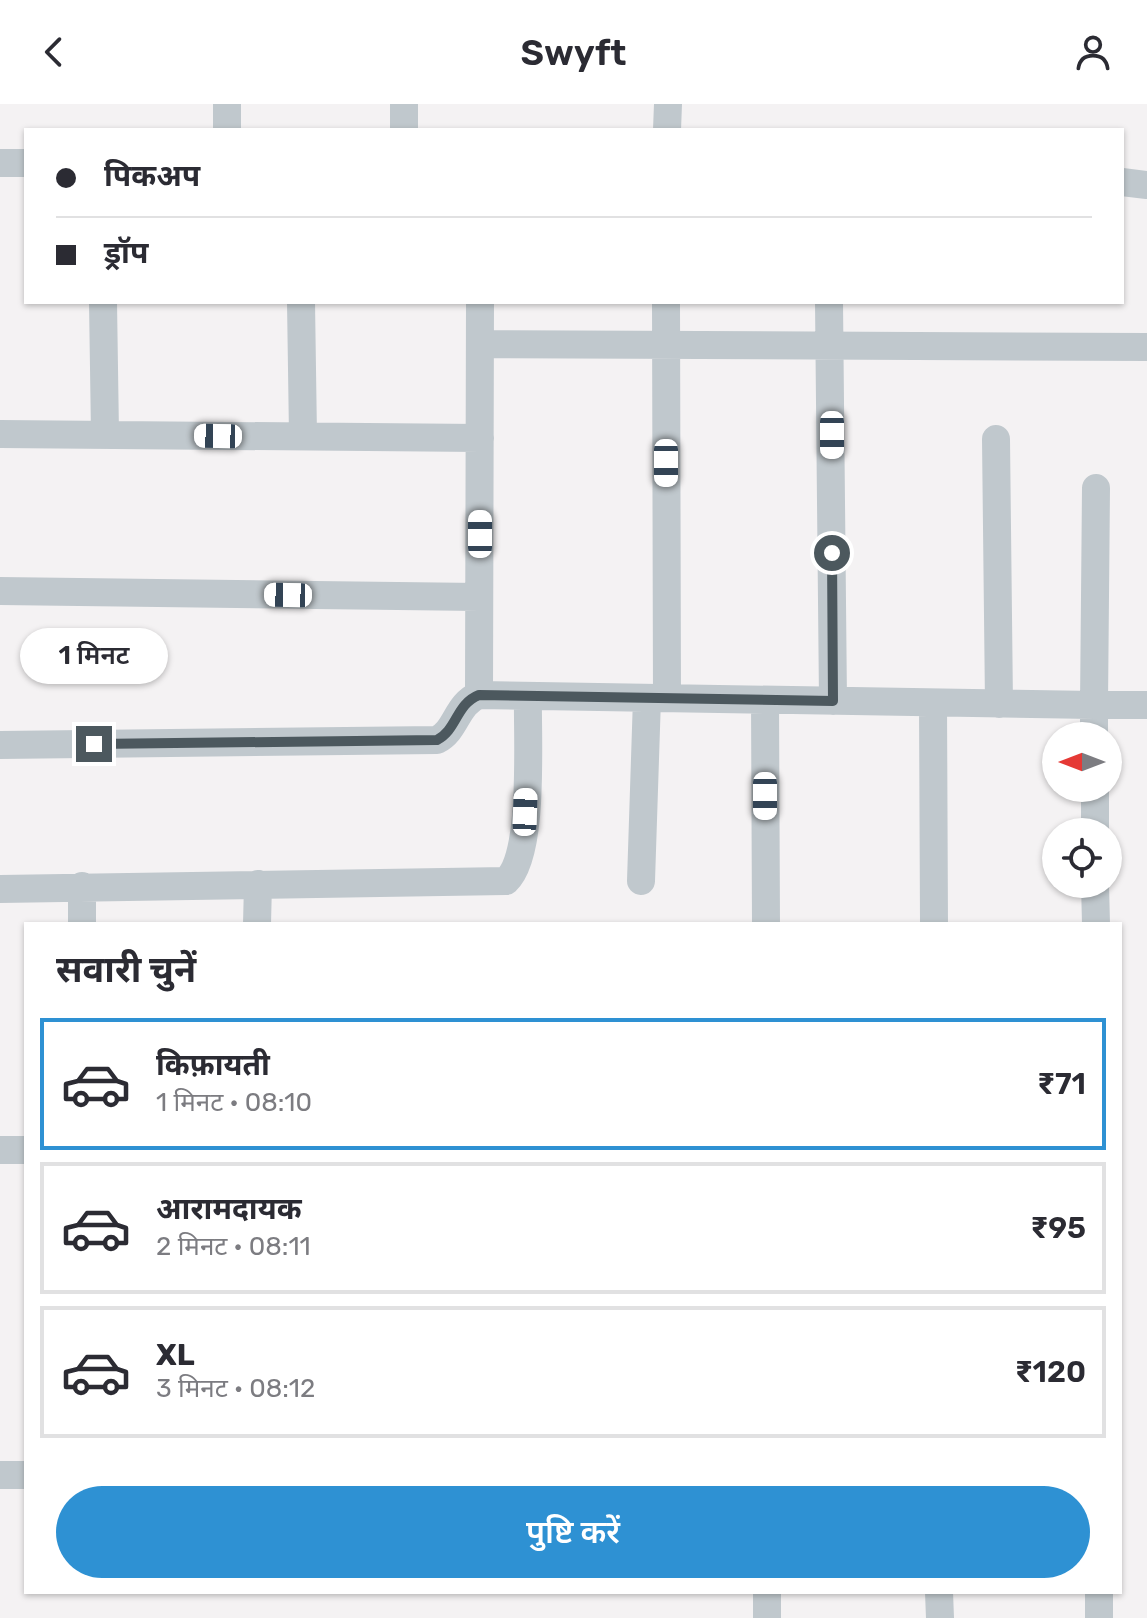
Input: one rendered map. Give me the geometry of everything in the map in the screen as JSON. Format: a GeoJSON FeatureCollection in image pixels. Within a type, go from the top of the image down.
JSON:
{"type":"FeatureCollection","features":[{"type":"Feature","properties":{"kind":"street"},"geometry":{"type":"LineString","coordinates":[[227,104],[227,128]]}},
{"type":"Feature","properties":{"kind":"street"},"geometry":{"type":"LineString","coordinates":[[404,104],[404,128]]}},
{"type":"Feature","properties":{"kind":"street"},"geometry":{"type":"LineString","coordinates":[[667,128],[668,104]]}},
{"type":"Feature","properties":{"kind":"street"},"geometry":{"type":"LineString","coordinates":[[0,163],[24,163]]}},
{"type":"Feature","properties":{"kind":"street"},"geometry":{"type":"LineString","coordinates":[[1124,182],[1147,185]]}},
{"type":"Feature","properties":{"kind":"street"},"geometry":{"type":"LineString","coordinates":[[103,304],[105,434]]}},
{"type":"Feature","properties":{"kind":"street"},"geometry":{"type":"LineString","coordinates":[[301,304],[303,436]]}},
{"type":"Feature","properties":{"kind":"street"},"geometry":{"type":"LineString","coordinates":[[479,695],[480,304]]}},
{"type":"Feature","properties":{"kind":"street"},"geometry":{"type":"LineString","coordinates":[[641,881],[657,698],[666,304]]}},
{"type":"Feature","properties":{"kind":"street"},"geometry":{"type":"LineString","coordinates":[[829,304],[833,701]]}},
{"type":"Feature","properties":{"kind":"street"},"geometry":{"type":"LineString","coordinates":[[480,344],[1147,347]]}},
{"type":"Feature","properties":{"kind":"street"},"geometry":{"type":"LineString","coordinates":[[0,434],[480,438]]}},
{"type":"Feature","properties":{"kind":"street"},"geometry":{"type":"LineString","coordinates":[[996,439],[999,704]]}},
{"type":"Feature","properties":{"kind":"street"},"geometry":{"type":"LineString","coordinates":[[1094,722],[1096,488]]}},
{"type":"Feature","properties":{"kind":"street"},"geometry":{"type":"LineString","coordinates":[[0,591],[479,597]]}},
{"type":"Feature","properties":{"kind":"street"},"geometry":{"type":"LineString","coordinates":[[0,745],[437,740],[447,734],[460,708],[479,695],[1147,705]]}},
{"type":"Feature","properties":{"kind":"street"},"geometry":{"type":"LineString","coordinates":[[0,889],[506,881],[516,872],[524,841],[528,696]]}},
{"type":"Feature","properties":{"kind":"street"},"geometry":{"type":"LineString","coordinates":[[765,700],[766,922]]}},
{"type":"Feature","properties":{"kind":"street"},"geometry":{"type":"LineString","coordinates":[[933,703],[934,922]]}},
{"type":"Feature","properties":{"kind":"street"},"geometry":{"type":"LineString","coordinates":[[257,922],[258,884]]}},
{"type":"Feature","properties":{"kind":"street"},"geometry":{"type":"LineString","coordinates":[[82,886],[82,922]]}},
{"type":"Feature","properties":{"kind":"street"},"geometry":{"type":"LineString","coordinates":[[1095,898],[1096,922]]}},
{"type":"Feature","properties":{"kind":"street"},"geometry":{"type":"LineString","coordinates":[[0,1150],[24,1150]]}},
{"type":"Feature","properties":{"kind":"street"},"geometry":{"type":"LineString","coordinates":[[0,1475],[24,1475]]}},
{"type":"Feature","properties":{"kind":"street"},"geometry":{"type":"LineString","coordinates":[[767,1594],[767,1618]]}},
{"type":"Feature","properties":{"kind":"street"},"geometry":{"type":"LineString","coordinates":[[939,1594],[940,1618]]}},
{"type":"Feature","properties":{"kind":"street"},"geometry":{"type":"LineString","coordinates":[[1099,1594],[1099,1618]]}},
{"type":"Feature","properties":{"kind":"route"},"geometry":{"type":"LineString","coordinates":[[94,744],[437,740],[447,734],[460,708],[479,695],[833,701],[832,553]]}}]}
